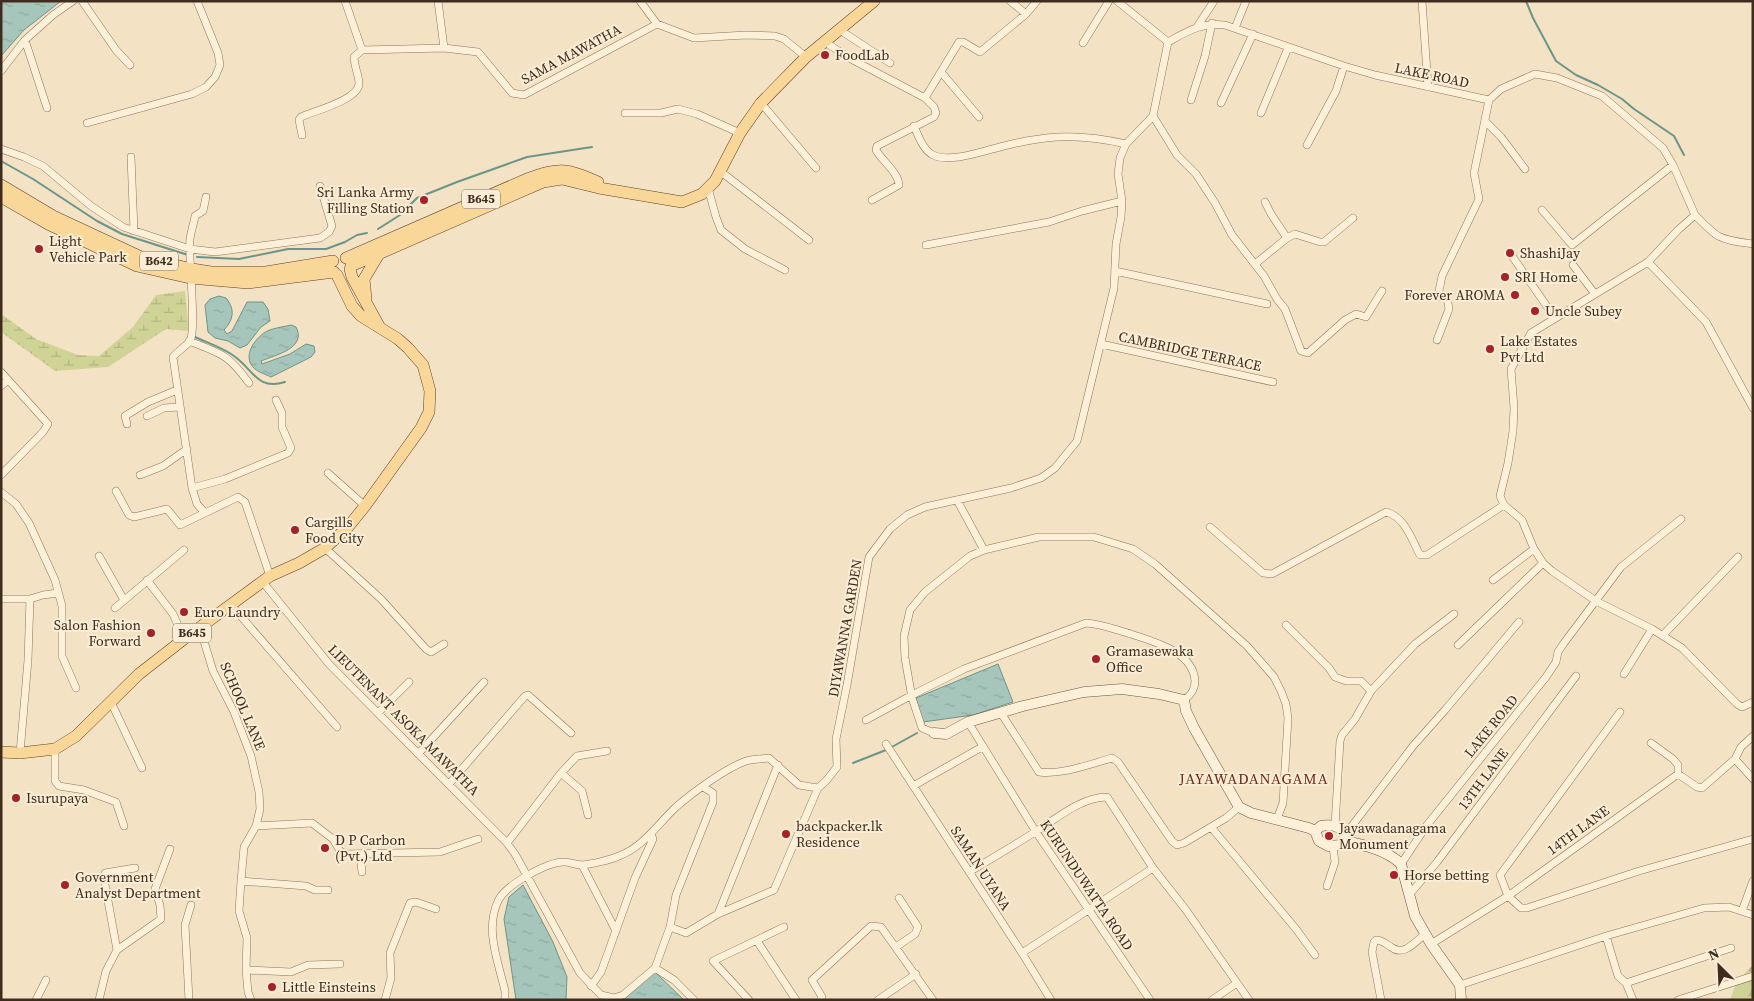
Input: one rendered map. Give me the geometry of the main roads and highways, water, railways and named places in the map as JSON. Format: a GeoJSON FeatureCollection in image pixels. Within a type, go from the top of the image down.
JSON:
{"type":"FeatureCollection","features":[{"type":"Feature","properties":{"kind":"main road","name":"B645"},"geometry":{"type":"LineString","coordinates":[[349,264],[380,253],[543,182],[562,179],[682,202],[702,194],[715,181],[740,133],[761,103],[806,57],[874,1]]}},
{"type":"Feature","properties":{"kind":"main road","name":"B645"},"geometry":{"type":"LineString","coordinates":[[349,264],[526,179],[551,170],[572,171],[618,190]]}},
{"type":"Feature","properties":{"kind":"main road","name":"B642"},"geometry":{"type":"LineString","coordinates":[[1,185],[53,216],[140,257],[191,273]]}},
{"type":"Feature","properties":{"kind":"main road","name":"B642"},"geometry":{"type":"LineString","coordinates":[[1,196],[48,224],[137,266],[191,273],[334,269]]}},
{"type":"Feature","properties":{"kind":"main road"},"geometry":{"type":"LineString","coordinates":[[367,304],[364,279],[380,253]]}},
{"type":"Feature","properties":{"kind":"main road"},"geometry":{"type":"LineString","coordinates":[[338,257],[349,264],[346,274],[334,269],[338,257]]}},
{"type":"Feature","properties":{"kind":"main road","name":"B645"},"geometry":{"type":"LineString","coordinates":[[349,264],[352,277],[378,326]]}},
{"type":"Feature","properties":{"kind":"main road","name":"B645"},"geometry":{"type":"LineString","coordinates":[[1,752],[20,753],[55,749],[76,736],[139,674],[184,639],[266,578],[299,563],[325,548],[348,527],[365,506],[421,428],[429,412],[430,391],[423,365],[408,348],[361,316],[352,306],[334,269]]}},
{"type":"Feature","properties":{"kind":"water"},"geometry":{"type":"Polygon","coordinates":[[[1,1],[61,1],[24,30],[1,56],[1,1]]]}},
{"type":"Feature","properties":{"kind":"water"},"geometry":{"type":"Polygon","coordinates":[[[219,296],[226,298],[232,310],[230,322],[224,330],[227,334],[232,331],[247,302],[263,302],[268,309],[270,321],[261,327],[247,345],[240,348],[228,341],[215,338],[208,332],[205,305],[210,299],[219,296]]]}},
{"type":"Feature","properties":{"kind":"water"},"geometry":{"type":"Polygon","coordinates":[[[291,325],[296,327],[298,334],[294,345],[282,353],[261,361],[262,364],[290,354],[306,344],[314,346],[315,352],[311,357],[271,377],[259,372],[250,363],[249,353],[253,344],[270,330],[291,325]]]}},
{"type":"Feature","properties":{"kind":"water"},"geometry":{"type":"Polygon","coordinates":[[[998,664],[1013,702],[973,715],[923,722],[918,711],[916,698],[998,664]]]}},
{"type":"Feature","properties":{"kind":"water"},"geometry":{"type":"Polygon","coordinates":[[[523,885],[553,942],[567,977],[566,1000],[516,1000],[504,919],[509,897],[523,885]]]}},
{"type":"Feature","properties":{"kind":"water"},"geometry":{"type":"Polygon","coordinates":[[[655,972],[684,1000],[623,1000],[624,999],[655,972]]]}},
{"type":"Feature","properties":{"kind":"waterway"},"geometry":{"type":"LineString","coordinates":[[1526,1],[1556,61],[1576,75],[1622,99],[1674,136],[1684,155]]}},
{"type":"Feature","properties":{"kind":"waterway"},"geometry":{"type":"LineString","coordinates":[[378,229],[400,215],[417,198],[457,182],[527,157],[592,147]]}},
{"type":"Feature","properties":{"kind":"waterway"},"geometry":{"type":"LineString","coordinates":[[1,161],[33,179],[97,221],[122,234],[188,255]]}},
{"type":"Feature","properties":{"kind":"waterway"},"geometry":{"type":"LineString","coordinates":[[197,257],[239,259],[288,249],[326,249],[357,235],[367,233]]}},
{"type":"Feature","properties":{"kind":"waterway"},"geometry":{"type":"LineString","coordinates":[[195,337],[230,353],[262,381],[268,384],[285,382]]}},
{"type":"Feature","properties":{"kind":"waterway"},"geometry":{"type":"LineString","coordinates":[[890,748],[917,733]]}},
{"type":"Feature","properties":{"kind":"waterway"},"geometry":{"type":"LineString","coordinates":[[853,763],[886,750]]}},
{"type":"Feature","properties":{"kind":"place","name":"FoodLab"},"geometry":{"type":"Point","coordinates":[825,55]}},
{"type":"Feature","properties":{"kind":"place","name":"Sri Lanka Army Filling Station"},"geometry":{"type":"Point","coordinates":[424,200]}},
{"type":"Feature","properties":{"kind":"place","name":"Light Vehicle Park"},"geometry":{"type":"Point","coordinates":[39,249]}},
{"type":"Feature","properties":{"kind":"place","name":"ShashiJay"},"geometry":{"type":"Point","coordinates":[1510,253]}},
{"type":"Feature","properties":{"kind":"place","name":"SRI Home"},"geometry":{"type":"Point","coordinates":[1505,277]}},
{"type":"Feature","properties":{"kind":"place","name":"Forever AROMA"},"geometry":{"type":"Point","coordinates":[1515,295]}},
{"type":"Feature","properties":{"kind":"place","name":"Uncle Subey"},"geometry":{"type":"Point","coordinates":[1535,311]}},
{"type":"Feature","properties":{"kind":"place","name":"Lake Estates Pvt Ltd"},"geometry":{"type":"Point","coordinates":[1490,349]}},
{"type":"Feature","properties":{"kind":"place","name":"Cargills Food City"},"geometry":{"type":"Point","coordinates":[295,530]}},
{"type":"Feature","properties":{"kind":"place","name":"Euro Laundry"},"geometry":{"type":"Point","coordinates":[184,612]}},
{"type":"Feature","properties":{"kind":"place","name":"Salon Fashion Forward"},"geometry":{"type":"Point","coordinates":[151,633]}},
{"type":"Feature","properties":{"kind":"place","name":"Gramasewaka Office"},"geometry":{"type":"Point","coordinates":[1096,659]}},
{"type":"Feature","properties":{"kind":"place","name":"Isurupaya"},"geometry":{"type":"Point","coordinates":[16,798]}},
{"type":"Feature","properties":{"kind":"place","name":"backpacker.lk Residence"},"geometry":{"type":"Point","coordinates":[786,834]}},
{"type":"Feature","properties":{"kind":"place","name":"Jayawadanagama Monument"},"geometry":{"type":"Point","coordinates":[1329,836]}},
{"type":"Feature","properties":{"kind":"place","name":"D P Carbon (Pvt.) Ltd"},"geometry":{"type":"Point","coordinates":[325,848]}},
{"type":"Feature","properties":{"kind":"place","name":"Horse betting"},"geometry":{"type":"Point","coordinates":[1394,875]}},
{"type":"Feature","properties":{"kind":"place","name":"Government Analyst Department"},"geometry":{"type":"Point","coordinates":[65,885]}},
{"type":"Feature","properties":{"kind":"place","name":"Little Einsteins"},"geometry":{"type":"Point","coordinates":[272,987]}},
{"type":"Feature","properties":{"kind":"district","name":"JAYAWADANAGAMA"},"geometry":{"type":"Point","coordinates":[1254,778]}}]}
